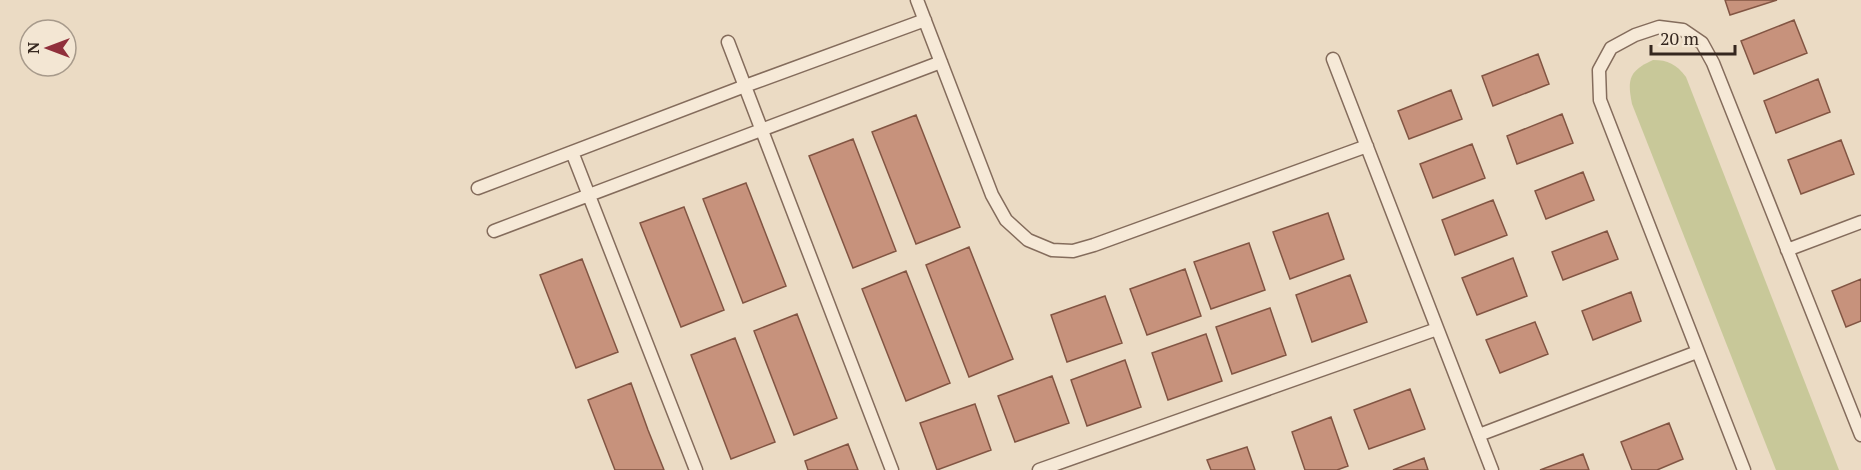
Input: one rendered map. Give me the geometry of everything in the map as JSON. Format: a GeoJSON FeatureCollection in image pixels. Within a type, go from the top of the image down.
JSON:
{"type":"FeatureCollection","features":[{"type":"Feature","properties":{"kind":"lane"},"geometry":{"type":"LineString","coordinates":[[917,0],[992,195],[1006,220],[1028,240],[1052,250],[1073,251],[1095,245],[1367,146]]}},
{"type":"Feature","properties":{"kind":"lane"},"geometry":{"type":"LineString","coordinates":[[478,188],[925,20]]}},
{"type":"Feature","properties":{"kind":"lane"},"geometry":{"type":"LineString","coordinates":[[1744,470],[1600,100],[1599,70],[1611,48],[1635,35],[1659,27],[1683,30],[1702,44],[1713,63],[1861,435]]}},
{"type":"Feature","properties":{"kind":"lane"},"geometry":{"type":"LineString","coordinates":[[728,42],[892,470]]}},
{"type":"Feature","properties":{"kind":"lane"},"geometry":{"type":"LineString","coordinates":[[1333,59],[1492,470]]}},
{"type":"Feature","properties":{"kind":"lane"},"geometry":{"type":"LineString","coordinates":[[494,231],[940,62]]}},
{"type":"Feature","properties":{"kind":"lane"},"geometry":{"type":"LineString","coordinates":[[572,152],[696,470]]}},
{"type":"Feature","properties":{"kind":"lane"},"geometry":{"type":"LineString","coordinates":[[1787,250],[1861,222]]}},
{"type":"Feature","properties":{"kind":"lane"},"geometry":{"type":"LineString","coordinates":[[1039,470],[1437,329]]}},
{"type":"Feature","properties":{"kind":"lane"},"geometry":{"type":"LineString","coordinates":[[1479,435],[1697,352]]}},
{"type":"Feature","properties":{"kind":"green space"},"geometry":{"type":"Polygon","coordinates":[[[1653,60],[1671,64],[1686,77],[1839,470],[1776,470],[1632,104],[1630,82],[1634,72],[1653,60]]]}},
{"type":"Feature","properties":{"kind":"building"},"geometry":{"type":"Polygon","coordinates":[[[1725,0],[1777,0],[1730,15],[1725,0]]]}},
{"type":"Feature","properties":{"kind":"building"},"geometry":{"type":"Polygon","coordinates":[[[1794,20],[1807,53],[1754,74],[1741,41],[1794,20]]]}},
{"type":"Feature","properties":{"kind":"building"},"geometry":{"type":"Polygon","coordinates":[[[1538,54],[1549,84],[1493,106],[1482,76],[1538,54]]]}},
{"type":"Feature","properties":{"kind":"building"},"geometry":{"type":"Polygon","coordinates":[[[1818,79],[1830,112],[1776,133],[1764,101],[1818,79]]]}},
{"type":"Feature","properties":{"kind":"building"},"geometry":{"type":"Polygon","coordinates":[[[1451,90],[1462,119],[1409,139],[1398,111],[1451,90]]]}},
{"type":"Feature","properties":{"kind":"building"},"geometry":{"type":"Polygon","coordinates":[[[1562,114],[1573,143],[1517,164],[1507,136],[1562,114]]]}},
{"type":"Feature","properties":{"kind":"building"},"geometry":{"type":"Polygon","coordinates":[[[916,115],[960,227],[916,244],[872,132],[916,115]]]}},
{"type":"Feature","properties":{"kind":"building"},"geometry":{"type":"Polygon","coordinates":[[[853,139],[896,251],[853,268],[809,156],[853,139]]]}},
{"type":"Feature","properties":{"kind":"building"},"geometry":{"type":"Polygon","coordinates":[[[1841,140],[1854,174],[1801,194],[1788,160],[1841,140]]]}},
{"type":"Feature","properties":{"kind":"building"},"geometry":{"type":"Polygon","coordinates":[[[1472,144],[1485,178],[1433,198],[1420,164],[1472,144]]]}},
{"type":"Feature","properties":{"kind":"building"},"geometry":{"type":"Polygon","coordinates":[[[1583,172],[1594,200],[1546,219],[1535,191],[1583,172]]]}},
{"type":"Feature","properties":{"kind":"building"},"geometry":{"type":"Polygon","coordinates":[[[746,183],[786,286],[743,303],[703,199],[746,183]]]}},
{"type":"Feature","properties":{"kind":"building"},"geometry":{"type":"Polygon","coordinates":[[[1493,200],[1507,235],[1455,255],[1442,220],[1493,200]]]}},
{"type":"Feature","properties":{"kind":"building"},"geometry":{"type":"Polygon","coordinates":[[[684,207],[724,310],[681,327],[640,223],[684,207]]]}},
{"type":"Feature","properties":{"kind":"building"},"geometry":{"type":"Polygon","coordinates":[[[1328,213],[1344,259],[1290,279],[1273,232],[1328,213]]]}},
{"type":"Feature","properties":{"kind":"building"},"geometry":{"type":"Polygon","coordinates":[[[1607,231],[1618,259],[1563,280],[1552,252],[1607,231]]]}},
{"type":"Feature","properties":{"kind":"building"},"geometry":{"type":"Polygon","coordinates":[[[1249,243],[1265,290],[1211,309],[1194,262],[1249,243]]]}},
{"type":"Feature","properties":{"kind":"building"},"geometry":{"type":"Polygon","coordinates":[[[969,247],[1013,359],[969,377],[926,265],[969,247]]]}},
{"type":"Feature","properties":{"kind":"building"},"geometry":{"type":"Polygon","coordinates":[[[1513,258],[1527,296],[1477,315],[1462,278],[1513,258]]]}},
{"type":"Feature","properties":{"kind":"building"},"geometry":{"type":"Polygon","coordinates":[[[582,259],[618,352],[576,368],[540,275],[582,259]]]}},
{"type":"Feature","properties":{"kind":"building"},"geometry":{"type":"Polygon","coordinates":[[[1185,269],[1201,316],[1147,335],[1130,289],[1185,269]]]}},
{"type":"Feature","properties":{"kind":"building"},"geometry":{"type":"Polygon","coordinates":[[[906,271],[950,383],[906,401],[862,289],[906,271]]]}},
{"type":"Feature","properties":{"kind":"building"},"geometry":{"type":"Polygon","coordinates":[[[1350,275],[1367,322],[1312,342],[1296,295],[1350,275]]]}},
{"type":"Feature","properties":{"kind":"building"},"geometry":{"type":"Polygon","coordinates":[[[1861,279],[1861,321],[1846,327],[1832,291],[1861,279]]]}},
{"type":"Feature","properties":{"kind":"building"},"geometry":{"type":"Polygon","coordinates":[[[1631,292],[1641,321],[1593,340],[1582,311],[1631,292]]]}},
{"type":"Feature","properties":{"kind":"building"},"geometry":{"type":"Polygon","coordinates":[[[1105,296],[1122,343],[1067,362],[1051,315],[1105,296]]]}},
{"type":"Feature","properties":{"kind":"building"},"geometry":{"type":"Polygon","coordinates":[[[1270,308],[1286,355],[1232,374],[1216,327],[1270,308]]]}},
{"type":"Feature","properties":{"kind":"building"},"geometry":{"type":"Polygon","coordinates":[[[797,314],[837,418],[794,435],[754,331],[797,314]]]}},
{"type":"Feature","properties":{"kind":"building"},"geometry":{"type":"Polygon","coordinates":[[[1535,322],[1548,354],[1500,373],[1486,340],[1535,322]]]}},
{"type":"Feature","properties":{"kind":"building"},"geometry":{"type":"Polygon","coordinates":[[[1206,334],[1222,381],[1168,400],[1152,353],[1206,334]]]}},
{"type":"Feature","properties":{"kind":"building"},"geometry":{"type":"Polygon","coordinates":[[[735,338],[775,442],[731,459],[691,355],[735,338]]]}},
{"type":"Feature","properties":{"kind":"building"},"geometry":{"type":"Polygon","coordinates":[[[1125,360],[1141,407],[1087,426],[1071,380],[1125,360]]]}},
{"type":"Feature","properties":{"kind":"building"},"geometry":{"type":"Polygon","coordinates":[[[1052,376],[1069,423],[1015,442],[998,396],[1052,376]]]}},
{"type":"Feature","properties":{"kind":"building"},"geometry":{"type":"Polygon","coordinates":[[[631,383],[664,470],[615,470],[588,400],[631,383]]]}},
{"type":"Feature","properties":{"kind":"building"},"geometry":{"type":"Polygon","coordinates":[[[1410,389],[1425,429],[1369,449],[1354,410],[1410,389]]]}},
{"type":"Feature","properties":{"kind":"building"},"geometry":{"type":"Polygon","coordinates":[[[975,404],[991,450],[937,470],[920,423],[975,404]]]}},
{"type":"Feature","properties":{"kind":"building"},"geometry":{"type":"Polygon","coordinates":[[[1331,417],[1348,466],[1337,470],[1305,470],[1292,432],[1331,417]]]}},
{"type":"Feature","properties":{"kind":"building"},"geometry":{"type":"Polygon","coordinates":[[[1669,423],[1683,459],[1657,470],[1632,470],[1621,442],[1669,423]]]}},
{"type":"Feature","properties":{"kind":"building"},"geometry":{"type":"Polygon","coordinates":[[[848,444],[858,470],[808,470],[805,461],[848,444]]]}},
{"type":"Feature","properties":{"kind":"building"},"geometry":{"type":"Polygon","coordinates":[[[1247,447],[1255,470],[1211,470],[1207,460],[1247,447]]]}},
{"type":"Feature","properties":{"kind":"building"},"geometry":{"type":"Polygon","coordinates":[[[1583,454],[1589,470],[1540,470],[1583,454]]]}},
{"type":"Feature","properties":{"kind":"building"},"geometry":{"type":"Polygon","coordinates":[[[1424,458],[1428,470],[1393,470],[1424,458]]]}}]}
